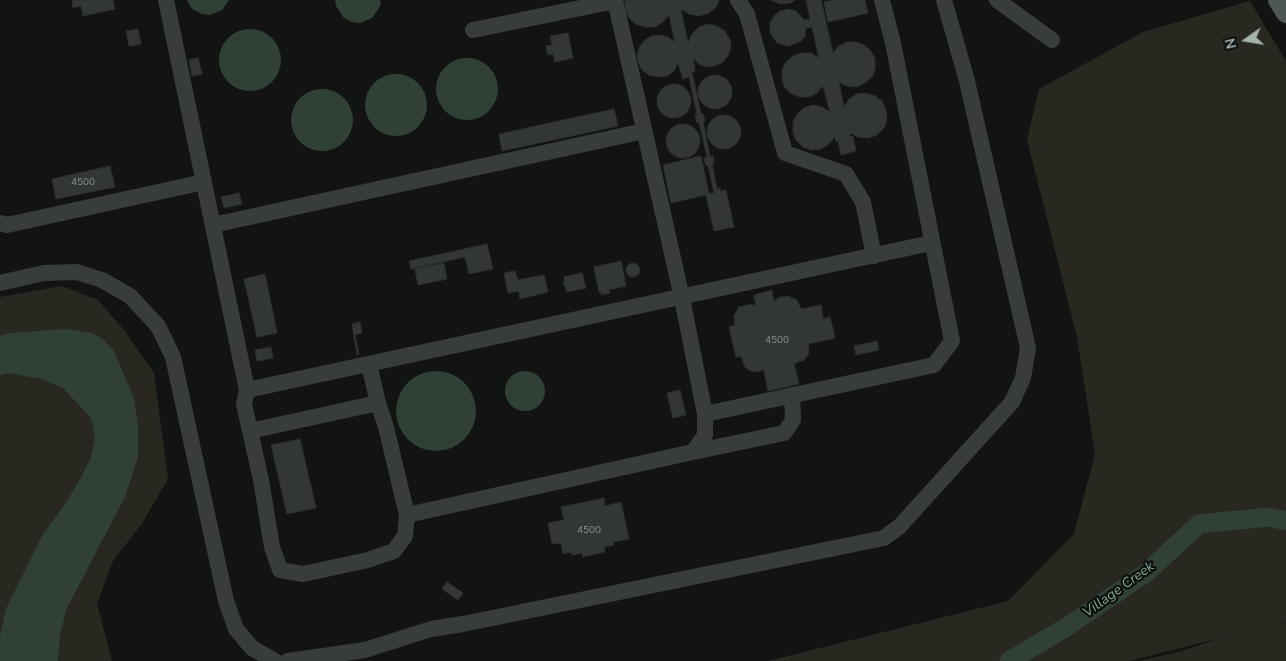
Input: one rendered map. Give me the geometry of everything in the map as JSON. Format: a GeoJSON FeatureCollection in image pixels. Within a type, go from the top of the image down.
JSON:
{"type":"FeatureCollection","features":[{"type":"Feature","properties":{"kind":"main road"},"geometry":{"type":"LineString","coordinates":[[1278,0],[1286,13]]}},
{"type":"Feature","properties":{"kind":"lane"},"geometry":{"type":"LineString","coordinates":[[166,0],[247,390],[244,404],[261,480],[272,547],[280,570],[303,574],[368,560],[394,551],[404,536],[407,515],[369,364]]}},
{"type":"Feature","properties":{"kind":"lane"},"geometry":{"type":"LineString","coordinates":[[738,0],[747,14],[785,153],[846,174],[863,202],[874,256]]}},
{"type":"Feature","properties":{"kind":"lane"},"geometry":{"type":"LineString","coordinates":[[705,414],[934,365],[952,341],[931,243],[893,43],[882,0]]}},
{"type":"Feature","properties":{"kind":"lane"},"geometry":{"type":"LineString","coordinates":[[288,661],[365,650],[431,629],[884,538],[900,526],[1012,402],[1023,378],[1028,348],[967,81],[944,0]]}},
{"type":"Feature","properties":{"kind":"lane"},"geometry":{"type":"LineString","coordinates":[[997,0],[1052,40]]}},
{"type":"Feature","properties":{"kind":"lane"},"geometry":{"type":"LineString","coordinates":[[473,30],[552,7],[615,1],[682,298],[705,414],[705,435],[694,452]]}},
{"type":"Feature","properties":{"kind":"lane"},"geometry":{"type":"LineString","coordinates":[[213,224],[644,131]]}},
{"type":"Feature","properties":{"kind":"lane"},"geometry":{"type":"LineString","coordinates":[[0,223],[7,225],[204,182]]}},
{"type":"Feature","properties":{"kind":"lane"},"geometry":{"type":"LineString","coordinates":[[247,390],[931,243]]}},
{"type":"Feature","properties":{"kind":"lane"},"geometry":{"type":"LineString","coordinates":[[0,283],[44,273],[77,272],[102,280],[130,296],[158,326],[173,357],[226,601],[236,629],[252,648],[275,661]]}},
{"type":"Feature","properties":{"kind":"lane"},"geometry":{"type":"LineString","coordinates":[[407,515],[784,433],[793,420],[792,395]]}},
{"type":"Feature","properties":{"kind":"lane"},"geometry":{"type":"LineString","coordinates":[[250,431],[378,403]]}},
{"type":"Feature","properties":{"kind":"shaded area"},"geometry":{"type":"Polygon","coordinates":[[[187,0],[229,0],[222,10],[210,15],[202,14],[192,9],[187,0]]]}},
{"type":"Feature","properties":{"kind":"shaded area"},"geometry":{"type":"Polygon","coordinates":[[[335,0],[380,0],[381,3],[372,18],[360,23],[352,22],[343,17],[336,6],[335,0]]]}},
{"type":"Feature","properties":{"kind":"shaded area"},"geometry":{"type":"Polygon","coordinates":[[[1250,1],[1286,61],[1286,622],[1280,623],[1286,623],[1286,661],[1138,661],[1178,652],[1224,637],[1129,661],[768,661],[1008,601],[1074,534],[1095,454],[1077,337],[1027,140],[1039,89],[1143,32],[1250,1]]]}},
{"type":"Feature","properties":{"kind":"shaded area"},"geometry":{"type":"Polygon","coordinates":[[[250,29],[262,31],[272,38],[279,48],[281,60],[279,72],[272,82],[262,89],[250,91],[238,89],[228,82],[221,72],[219,60],[221,48],[228,38],[238,31],[250,29]]]}},
{"type":"Feature","properties":{"kind":"shaded area"},"geometry":{"type":"Polygon","coordinates":[[[467,58],[479,60],[489,67],[496,77],[498,89],[496,101],[489,111],[479,118],[467,120],[455,118],[445,111],[438,101],[436,89],[438,77],[445,67],[455,60],[467,58]]]}},
{"type":"Feature","properties":{"kind":"shaded area"},"geometry":{"type":"Polygon","coordinates":[[[396,74],[408,76],[418,83],[425,93],[427,105],[425,117],[418,127],[408,134],[396,136],[384,134],[374,127],[367,117],[365,105],[367,93],[374,83],[384,76],[396,74]]]}},
{"type":"Feature","properties":{"kind":"shaded area"},"geometry":{"type":"Polygon","coordinates":[[[322,89],[334,91],[344,98],[351,108],[353,120],[351,132],[344,142],[334,149],[322,151],[310,149],[300,142],[293,132],[291,120],[293,108],[300,98],[310,91],[322,89]]]}},
{"type":"Feature","properties":{"kind":"shaded area"},"geometry":{"type":"Polygon","coordinates":[[[62,286],[98,300],[124,330],[154,373],[168,479],[143,522],[113,561],[97,604],[112,661],[0,661],[0,297],[62,286]]]}},
{"type":"Feature","properties":{"kind":"shaded area"},"geometry":{"type":"Polygon","coordinates":[[[66,329],[92,333],[103,339],[114,351],[134,399],[138,425],[138,457],[125,497],[67,608],[60,634],[58,661],[0,661],[0,637],[5,611],[42,536],[78,483],[91,457],[95,438],[91,418],[63,388],[41,379],[8,373],[0,375],[0,336],[10,333],[66,329]]]}},
{"type":"Feature","properties":{"kind":"shaded area"},"geometry":{"type":"Polygon","coordinates":[[[428,371],[444,371],[465,382],[476,403],[476,419],[465,440],[444,451],[428,451],[414,445],[402,433],[396,419],[396,403],[402,389],[414,377],[428,371]]]}},
{"type":"Feature","properties":{"kind":"shaded area"},"geometry":{"type":"Polygon","coordinates":[[[521,371],[529,371],[536,374],[542,380],[545,391],[542,402],[536,408],[529,411],[521,411],[514,408],[508,402],[505,395],[505,387],[508,380],[514,374],[521,371]]]}},
{"type":"Feature","properties":{"kind":"building"},"geometry":{"type":"Polygon","coordinates":[[[72,0],[113,0],[115,9],[83,16],[81,6],[73,8],[72,0]]]}},
{"type":"Feature","properties":{"kind":"building"},"geometry":{"type":"Polygon","coordinates":[[[625,0],[719,0],[716,7],[709,13],[699,16],[689,14],[681,9],[688,43],[692,34],[699,27],[708,24],[717,26],[725,31],[730,40],[731,48],[723,62],[707,67],[693,59],[695,71],[692,72],[701,114],[703,113],[705,121],[703,121],[710,157],[713,156],[714,164],[712,164],[717,189],[720,188],[720,191],[726,190],[734,227],[714,231],[706,195],[671,203],[663,165],[701,156],[709,194],[714,193],[708,165],[706,166],[704,158],[707,157],[699,122],[697,123],[695,115],[697,115],[689,77],[683,79],[678,63],[674,71],[667,76],[649,75],[642,70],[637,54],[645,40],[652,36],[660,35],[668,37],[675,42],[669,15],[655,27],[645,27],[636,24],[629,18],[625,9],[625,0]]]}},
{"type":"Feature","properties":{"kind":"building"},"geometry":{"type":"Polygon","coordinates":[[[771,0],[795,0],[790,3],[781,4],[771,0]]]}},
{"type":"Feature","properties":{"kind":"building"},"geometry":{"type":"Polygon","coordinates":[[[806,0],[821,0],[833,53],[839,46],[847,42],[856,42],[864,45],[871,51],[875,59],[875,69],[872,77],[865,83],[856,87],[847,86],[839,82],[844,107],[849,99],[857,94],[866,93],[882,101],[886,110],[887,119],[884,128],[877,135],[868,138],[858,137],[850,133],[850,137],[853,136],[856,151],[841,155],[838,141],[836,142],[835,137],[821,149],[812,150],[803,147],[796,140],[793,132],[793,122],[797,114],[804,108],[813,105],[822,107],[830,112],[823,86],[817,93],[809,97],[800,97],[792,94],[785,88],[782,79],[782,70],[786,62],[793,56],[801,53],[811,53],[819,58],[812,27],[806,28],[805,36],[801,41],[789,46],[777,43],[770,32],[770,23],[780,11],[788,9],[796,11],[804,20],[810,19],[806,0]]]}},
{"type":"Feature","properties":{"kind":"building"},"geometry":{"type":"Polygon","coordinates":[[[833,0],[865,0],[868,13],[828,22],[824,2],[833,0]]]}},
{"type":"Feature","properties":{"kind":"building"},"geometry":{"type":"Polygon","coordinates":[[[138,29],[141,44],[129,46],[126,31],[138,29]]]}},
{"type":"Feature","properties":{"kind":"building"},"geometry":{"type":"Polygon","coordinates":[[[568,33],[573,58],[555,62],[553,54],[548,55],[546,46],[552,45],[550,36],[568,33]]]}},
{"type":"Feature","properties":{"kind":"building"},"geometry":{"type":"Polygon","coordinates":[[[198,58],[202,74],[192,76],[189,60],[198,58]]]}},
{"type":"Feature","properties":{"kind":"building"},"geometry":{"type":"Polygon","coordinates":[[[715,75],[727,80],[732,92],[727,104],[715,109],[703,104],[698,92],[703,80],[715,75]]]}},
{"type":"Feature","properties":{"kind":"building"},"geometry":{"type":"Polygon","coordinates":[[[674,84],[686,89],[691,101],[686,113],[674,118],[662,113],[657,101],[662,89],[674,84]]]}},
{"type":"Feature","properties":{"kind":"building"},"geometry":{"type":"Polygon","coordinates":[[[614,109],[618,126],[502,151],[499,134],[614,109]]]}},
{"type":"Feature","properties":{"kind":"building"},"geometry":{"type":"Polygon","coordinates":[[[724,115],[736,120],[741,132],[736,144],[724,149],[712,144],[707,132],[712,120],[724,115]]]}},
{"type":"Feature","properties":{"kind":"building"},"geometry":{"type":"Polygon","coordinates":[[[683,124],[695,129],[700,141],[695,153],[683,158],[671,153],[666,141],[671,129],[683,124]]]}},
{"type":"Feature","properties":{"kind":"building"},"geometry":{"type":"Polygon","coordinates":[[[110,166],[115,187],[56,199],[52,179],[110,166]]]}},
{"type":"Feature","properties":{"kind":"building"},"geometry":{"type":"Polygon","coordinates":[[[239,193],[242,204],[224,208],[221,197],[239,193]]]}},
{"type":"Feature","properties":{"kind":"building"},"geometry":{"type":"Polygon","coordinates":[[[487,244],[493,269],[469,274],[465,257],[411,269],[409,261],[487,244]]]}},
{"type":"Feature","properties":{"kind":"building"},"geometry":{"type":"Polygon","coordinates":[[[621,261],[626,286],[609,290],[610,293],[601,295],[594,267],[621,261]]]}},
{"type":"Feature","properties":{"kind":"building"},"geometry":{"type":"Polygon","coordinates":[[[444,263],[447,279],[418,285],[415,269],[444,263]]]}},
{"type":"Feature","properties":{"kind":"building"},"geometry":{"type":"Polygon","coordinates":[[[633,263],[638,265],[640,270],[638,275],[633,277],[628,275],[626,270],[628,265],[633,263]]]}},
{"type":"Feature","properties":{"kind":"building"},"geometry":{"type":"Polygon","coordinates":[[[515,271],[518,280],[544,275],[548,292],[520,299],[519,291],[508,293],[504,273],[515,271]]]}},
{"type":"Feature","properties":{"kind":"building"},"geometry":{"type":"Polygon","coordinates":[[[582,273],[586,288],[567,292],[563,282],[565,281],[564,277],[582,273]]]}},
{"type":"Feature","properties":{"kind":"building"},"geometry":{"type":"Polygon","coordinates":[[[265,274],[277,333],[257,337],[244,279],[265,274]]]}},
{"type":"Feature","properties":{"kind":"building"},"geometry":{"type":"Polygon","coordinates":[[[772,290],[774,302],[778,298],[788,296],[797,300],[801,309],[821,305],[823,319],[830,317],[835,338],[808,344],[809,352],[807,356],[804,360],[794,364],[799,384],[768,391],[764,370],[754,372],[749,370],[745,367],[741,356],[736,357],[729,327],[735,325],[734,315],[739,307],[751,304],[756,306],[754,295],[772,290]]]}},
{"type":"Feature","properties":{"kind":"building"},"geometry":{"type":"Polygon","coordinates":[[[360,322],[362,333],[355,335],[359,354],[357,355],[352,324],[360,322]]]}},
{"type":"Feature","properties":{"kind":"building"},"geometry":{"type":"Polygon","coordinates":[[[877,341],[879,350],[856,355],[854,346],[877,341]]]}},
{"type":"Feature","properties":{"kind":"building"},"geometry":{"type":"Polygon","coordinates":[[[271,347],[273,358],[257,361],[255,350],[271,347]]]}},
{"type":"Feature","properties":{"kind":"building"},"geometry":{"type":"Polygon","coordinates":[[[680,390],[686,415],[673,418],[667,393],[680,390]]]}},
{"type":"Feature","properties":{"kind":"building"},"geometry":{"type":"Polygon","coordinates":[[[300,439],[316,508],[287,514],[271,445],[300,439]]]}},
{"type":"Feature","properties":{"kind":"building"},"geometry":{"type":"Polygon","coordinates":[[[604,498],[605,506],[621,502],[629,539],[613,542],[614,545],[604,547],[605,552],[583,557],[582,553],[572,555],[571,552],[563,554],[561,543],[552,544],[548,523],[564,520],[561,507],[604,498]]]}},
{"type":"Feature","properties":{"kind":"building"},"geometry":{"type":"Polygon","coordinates":[[[447,582],[463,593],[458,600],[442,589],[447,582]]]}},
{"type":"Feature","properties":{"kind":"waterway","name":"Village Creek"},"geometry":{"type":"LineString","coordinates":[[1009,661],[1065,628],[1146,573],[1199,524],[1269,517],[1286,521]]}}]}
